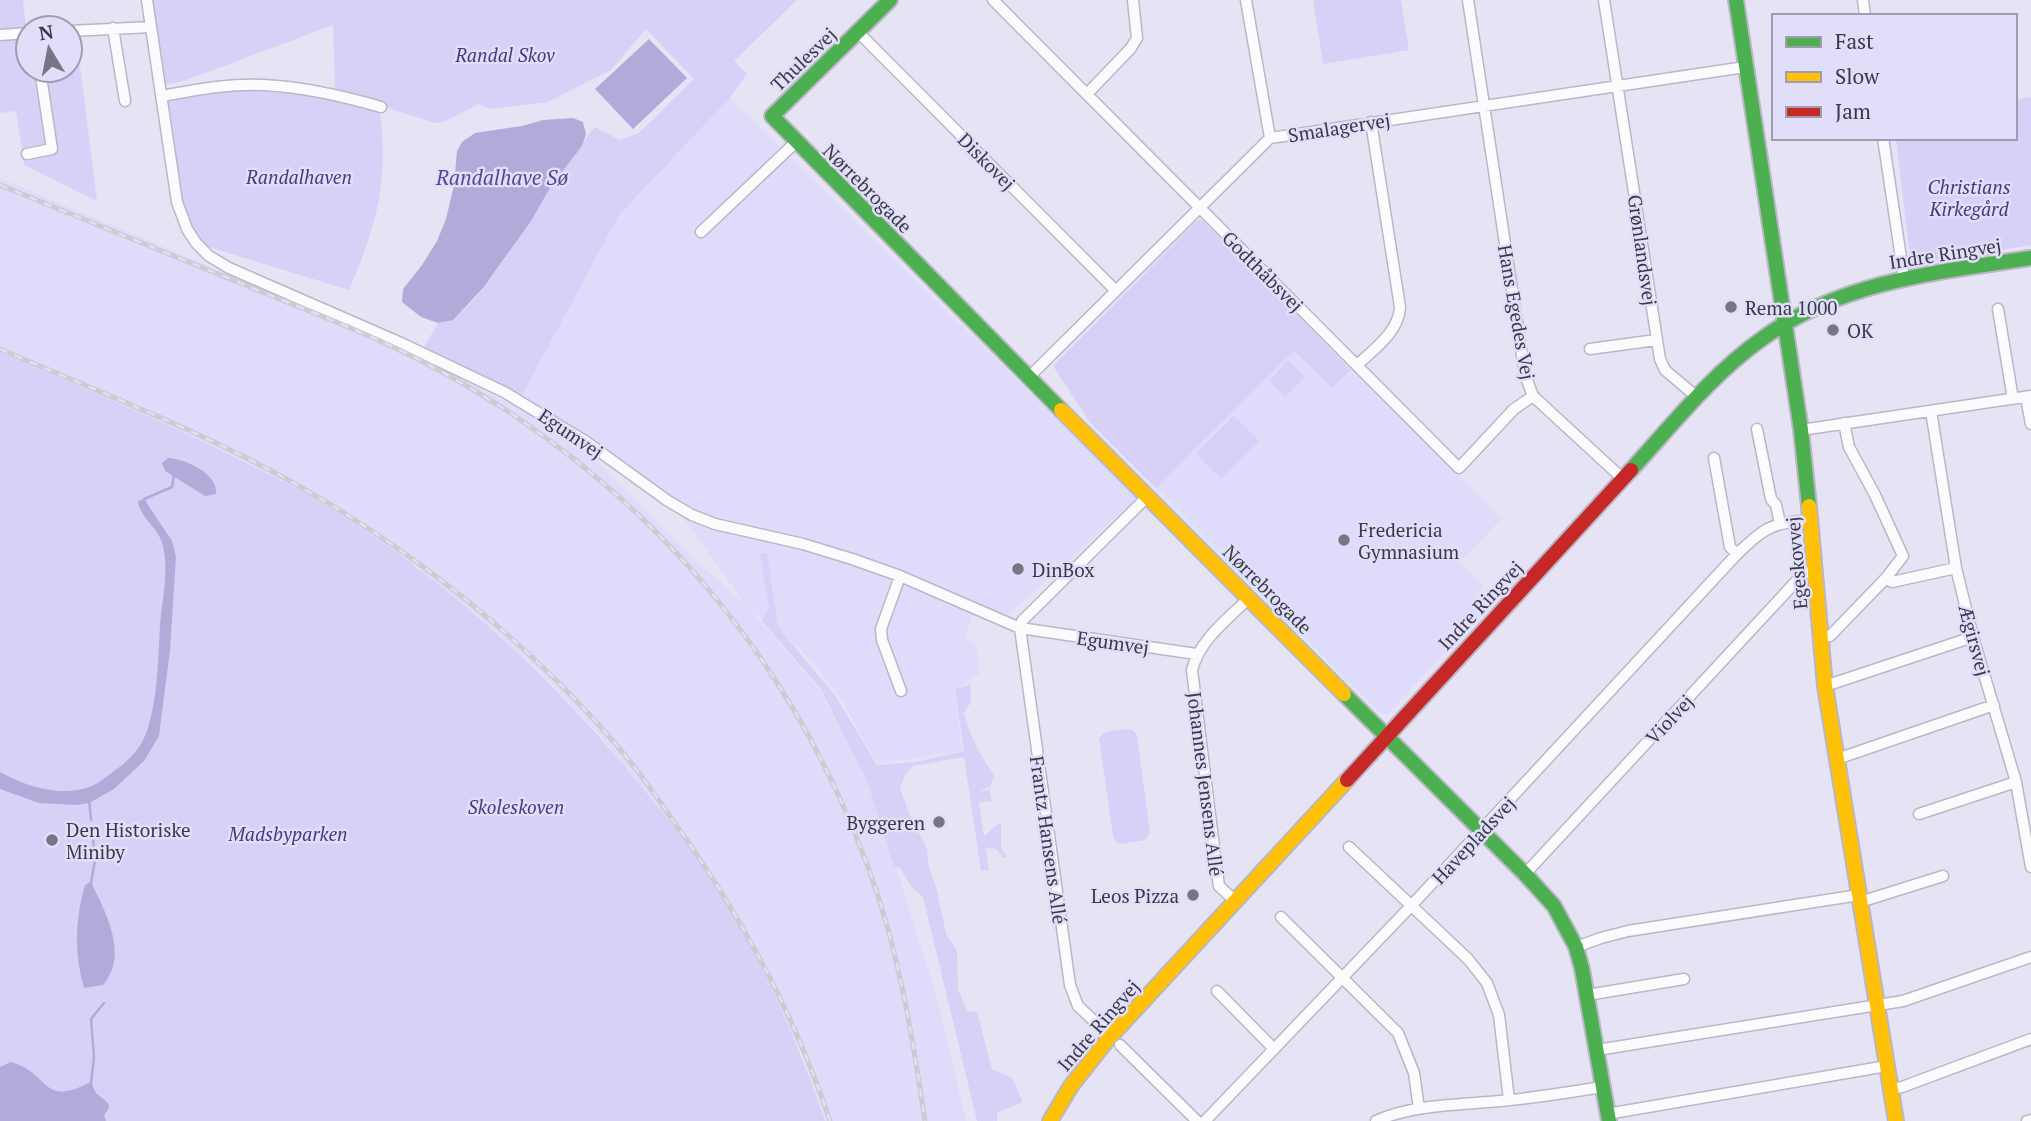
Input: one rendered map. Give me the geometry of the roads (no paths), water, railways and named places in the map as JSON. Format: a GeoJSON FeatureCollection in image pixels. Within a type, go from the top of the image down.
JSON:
{"type":"FeatureCollection","features":[{"type":"Feature","properties":{"kind":"street","name":"Egumvej"},"geometry":{"type":"LineString","coordinates":[[147,0],[180,214],[187,229],[209,256],[255,281],[401,343],[504,392],[585,441],[668,501],[692,515],[715,524],[803,544],[900,576],[1020,628],[1196,654]]}},
{"type":"Feature","properties":{"kind":"street","name":"Thulesvej"},"geometry":{"type":"LineString","coordinates":[[772,116],[890,0]]}},
{"type":"Feature","properties":{"kind":"street","name":"Godthåbsvej"},"geometry":{"type":"LineString","coordinates":[[993,0],[1460,468],[1514,409],[1533,396]]}},
{"type":"Feature","properties":{"kind":"street"},"geometry":{"type":"LineString","coordinates":[[1087,94],[1131,48],[1137,38],[1138,26],[1133,0]]}},
{"type":"Feature","properties":{"kind":"street"},"geometry":{"type":"LineString","coordinates":[[1246,0],[1270,138]]}},
{"type":"Feature","properties":{"kind":"street","name":"Hans Egedes Vej"},"geometry":{"type":"LineString","coordinates":[[1468,0],[1525,375],[1533,396],[1623,479]]}},
{"type":"Feature","properties":{"kind":"street","name":"Grønlandsvej"},"geometry":{"type":"LineString","coordinates":[[1604,0],[1660,359],[1665,370],[1698,398]]}},
{"type":"Feature","properties":{"kind":"street","name":"Egeskovvej"},"geometry":{"type":"LineString","coordinates":[[1736,0],[1801,430],[1812,519],[1825,685],[1896,1121]]}},
{"type":"Feature","properties":{"kind":"street"},"geometry":{"type":"LineString","coordinates":[[84,30],[151,27]]}},
{"type":"Feature","properties":{"kind":"street"},"geometry":{"type":"LineString","coordinates":[[113,28],[125,101]]}},
{"type":"Feature","properties":{"kind":"street","name":"Diskovej"},"geometry":{"type":"LineString","coordinates":[[859,32],[1115,290]]}},
{"type":"Feature","properties":{"kind":"street","name":"Smalagervej"},"geometry":{"type":"LineString","coordinates":[[1028,378],[1270,138],[1745,67]]}},
{"type":"Feature","properties":{"kind":"street"},"geometry":{"type":"LineString","coordinates":[[27,154],[52,149],[42,84]]}},
{"type":"Feature","properties":{"kind":"street"},"geometry":{"type":"LineString","coordinates":[[162,96],[204,88],[264,85],[324,93],[381,107]]}},
{"type":"Feature","properties":{"kind":"street","name":"Nørrebrogade"},"geometry":{"type":"LineString","coordinates":[[772,116],[1028,378],[1554,906],[1576,947],[1608,1118]]}},
{"type":"Feature","properties":{"kind":"street"},"geometry":{"type":"LineString","coordinates":[[1357,365],[1394,328],[1400,317],[1371,122]]}},
{"type":"Feature","properties":{"kind":"street"},"geometry":{"type":"LineString","coordinates":[[1883,140],[1904,278]]}},
{"type":"Feature","properties":{"kind":"street","name":"Nørrebrogade"},"geometry":{"type":"LineString","coordinates":[[701,232],[796,142]]}},
{"type":"Feature","properties":{"kind":"street","name":"Indre Ringvej"},"geometry":{"type":"LineString","coordinates":[[1050,1121],[1074,1081],[1115,1040],[1235,901],[1698,398],[1743,354],[1785,323],[1835,298],[1870,286],[2031,258]]}},
{"type":"Feature","properties":{"kind":"street"},"geometry":{"type":"LineString","coordinates":[[1998,309],[2013,399]]}},
{"type":"Feature","properties":{"kind":"street"},"geometry":{"type":"LineString","coordinates":[[1590,349],[1656,340]]}},
{"type":"Feature","properties":{"kind":"street"},"geometry":{"type":"LineString","coordinates":[[1801,430],[2029,396],[2031,424]]}},
{"type":"Feature","properties":{"kind":"street","name":"Ægirsvej"},"geometry":{"type":"LineString","coordinates":[[1931,411],[1956,568],[1973,637],[2016,782],[2031,867]]}},
{"type":"Feature","properties":{"kind":"street"},"geometry":{"type":"LineString","coordinates":[[1822,637],[1830,636],[1886,578],[1903,556],[1849,447],[1844,423]]}},
{"type":"Feature","properties":{"kind":"street"},"geometry":{"type":"LineString","coordinates":[[1757,429],[1770,499],[1776,505],[1780,523]]}},
{"type":"Feature","properties":{"kind":"street"},"geometry":{"type":"LineString","coordinates":[[1714,458],[1730,547],[1737,554]]}},
{"type":"Feature","properties":{"kind":"street"},"geometry":{"type":"LineString","coordinates":[[1020,628],[1022,621],[1148,496]]}},
{"type":"Feature","properties":{"kind":"street","name":"Havepladsvej"},"geometry":{"type":"LineString","coordinates":[[1205,1121],[1481,832],[1737,554],[1764,529],[1780,523],[1812,519]]}},
{"type":"Feature","properties":{"kind":"street"},"geometry":{"type":"LineString","coordinates":[[1886,578],[1892,582],[1956,568]]}},
{"type":"Feature","properties":{"kind":"street","name":"Violvej"},"geometry":{"type":"LineString","coordinates":[[1525,874],[1802,575],[1816,569]]}},
{"type":"Feature","properties":{"kind":"street"},"geometry":{"type":"LineString","coordinates":[[900,576],[881,629],[882,640],[901,691]]}},
{"type":"Feature","properties":{"kind":"street"},"geometry":{"type":"LineString","coordinates":[[1196,654],[1249,598]]}},
{"type":"Feature","properties":{"kind":"street","name":"Frantz Hansens Allé"},"geometry":{"type":"LineString","coordinates":[[1020,628],[1070,985],[1078,1006],[1197,1121]]}},
{"type":"Feature","properties":{"kind":"street"},"geometry":{"type":"LineString","coordinates":[[1825,685],[1973,637]]}},
{"type":"Feature","properties":{"kind":"street","name":"Johannes Jensens Allé"},"geometry":{"type":"LineString","coordinates":[[1196,654],[1192,683],[1219,886],[1235,901]]}},
{"type":"Feature","properties":{"kind":"street"},"geometry":{"type":"LineString","coordinates":[[1836,759],[1994,705]]}},
{"type":"Feature","properties":{"kind":"street"},"geometry":{"type":"LineString","coordinates":[[1919,814],[2016,782]]}},
{"type":"Feature","properties":{"kind":"street"},"geometry":{"type":"LineString","coordinates":[[1349,846],[1468,959],[1487,984],[1499,1015],[1509,1100]]}},
{"type":"Feature","properties":{"kind":"street"},"geometry":{"type":"LineString","coordinates":[[1576,947],[1628,931],[1859,899],[1943,876]]}},
{"type":"Feature","properties":{"kind":"street"},"geometry":{"type":"LineString","coordinates":[[1281,917],[1398,1033],[1414,1073],[1419,1109]]}},
{"type":"Feature","properties":{"kind":"street"},"geometry":{"type":"LineString","coordinates":[[1597,1049],[1903,1001],[2031,957]]}},
{"type":"Feature","properties":{"kind":"street"},"geometry":{"type":"LineString","coordinates":[[1587,995],[1684,979]]}},
{"type":"Feature","properties":{"kind":"street"},"geometry":{"type":"LineString","coordinates":[[1217,991],[1274,1049]]}},
{"type":"Feature","properties":{"kind":"street"},"geometry":{"type":"LineString","coordinates":[[1891,1089],[2031,1039]]}},
{"type":"Feature","properties":{"kind":"street"},"geometry":{"type":"LineString","coordinates":[[1608,1118],[1887,1066]]}},
{"type":"Feature","properties":{"kind":"street"},"geometry":{"type":"LineString","coordinates":[[1376,1121],[1419,1109],[1603,1087]]}},
{"type":"Feature","properties":{"kind":"water"},"geometry":{"type":"Polygon","coordinates":[[[649,39],[687,78],[633,129],[595,89],[649,39]]]}},
{"type":"Feature","properties":{"kind":"water","name":"Randalhave Sø"},"geometry":{"type":"Polygon","coordinates":[[[573,118],[583,122],[586,134],[582,146],[551,186],[531,221],[484,287],[453,320],[438,323],[421,317],[402,302],[403,289],[437,241],[446,219],[454,185],[457,151],[462,142],[475,133],[543,120],[573,118]]]}},
{"type":"Feature","properties":{"kind":"water"},"geometry":{"type":"Polygon","coordinates":[[[168,458],[199,468],[212,480],[216,494],[205,496],[165,471],[162,463],[168,458]]]}},
{"type":"Feature","properties":{"kind":"water"},"geometry":{"type":"Polygon","coordinates":[[[144,499],[172,541],[176,557],[170,650],[159,736],[144,761],[114,789],[89,803],[39,803],[0,789],[0,772],[33,786],[57,791],[92,786],[125,763],[144,737],[151,718],[155,692],[165,556],[158,533],[139,507],[138,501],[144,499]]]}},
{"type":"Feature","properties":{"kind":"water"},"geometry":{"type":"Polygon","coordinates":[[[91,882],[108,920],[115,947],[111,973],[103,985],[84,988],[77,950],[78,924],[85,885],[91,882]]]}},
{"type":"Feature","properties":{"kind":"water"},"geometry":{"type":"Polygon","coordinates":[[[11,1062],[24,1067],[54,1090],[75,1089],[91,1082],[96,1093],[108,1103],[109,1108],[104,1115],[106,1121],[0,1121],[0,1067],[11,1062]]]}},
{"type":"Feature","properties":{"kind":"waterway"},"geometry":{"type":"LineString","coordinates":[[145,502],[144,499],[172,487],[174,475]]}},
{"type":"Feature","properties":{"kind":"waterway"},"geometry":{"type":"LineString","coordinates":[[89,799],[91,820]]}},
{"type":"Feature","properties":{"kind":"waterway"},"geometry":{"type":"LineString","coordinates":[[91,883],[95,860],[93,838]]}},
{"type":"Feature","properties":{"kind":"waterway"},"geometry":{"type":"LineString","coordinates":[[91,1083],[94,1057],[91,1019],[104,1003]]}},
{"type":"Feature","properties":{"kind":"railway"},"geometry":{"type":"LineString","coordinates":[[0,185],[348,327],[431,366],[509,412],[581,465],[648,524],[708,588],[761,658],[807,734],[847,814],[879,899],[901,981],[925,1121]]}},
{"type":"Feature","properties":{"kind":"railway"},"geometry":{"type":"LineString","coordinates":[[0,349],[200,436],[316,496],[356,520],[433,574],[542,666],[633,765],[720,890],[782,1002],[800,1041],[830,1121]]}},
{"type":"Feature","properties":{"kind":"place","name":"Rema 1000"},"geometry":{"type":"Point","coordinates":[1731,307]}},
{"type":"Feature","properties":{"kind":"place","name":"OK"},"geometry":{"type":"Point","coordinates":[1833,330]}},
{"type":"Feature","properties":{"kind":"place","name":"Fredericia Gymnasium"},"geometry":{"type":"Point","coordinates":[1344,540]}},
{"type":"Feature","properties":{"kind":"place","name":"DinBox"},"geometry":{"type":"Point","coordinates":[1018,569]}},
{"type":"Feature","properties":{"kind":"place","name":"Byggeren"},"geometry":{"type":"Point","coordinates":[939,822]}},
{"type":"Feature","properties":{"kind":"place","name":"Den Historiske Miniby"},"geometry":{"type":"Point","coordinates":[52,840]}},
{"type":"Feature","properties":{"kind":"place","name":"Leos Pizza"},"geometry":{"type":"Point","coordinates":[1193,895]}},
{"type":"Feature","properties":{"kind":"park label","name":"Randal Skov"},"geometry":{"type":"Point","coordinates":[505,54]}},
{"type":"Feature","properties":{"kind":"park label","name":"Randalhaven"},"geometry":{"type":"Point","coordinates":[299,176]}},
{"type":"Feature","properties":{"kind":"park label","name":"Christians Kirkegård"},"geometry":{"type":"Point","coordinates":[1969,197]}},
{"type":"Feature","properties":{"kind":"park label","name":"Skoleskoven"},"geometry":{"type":"Point","coordinates":[516,806]}},
{"type":"Feature","properties":{"kind":"park label","name":"Madsbyparken"},"geometry":{"type":"Point","coordinates":[288,833]}}]}
